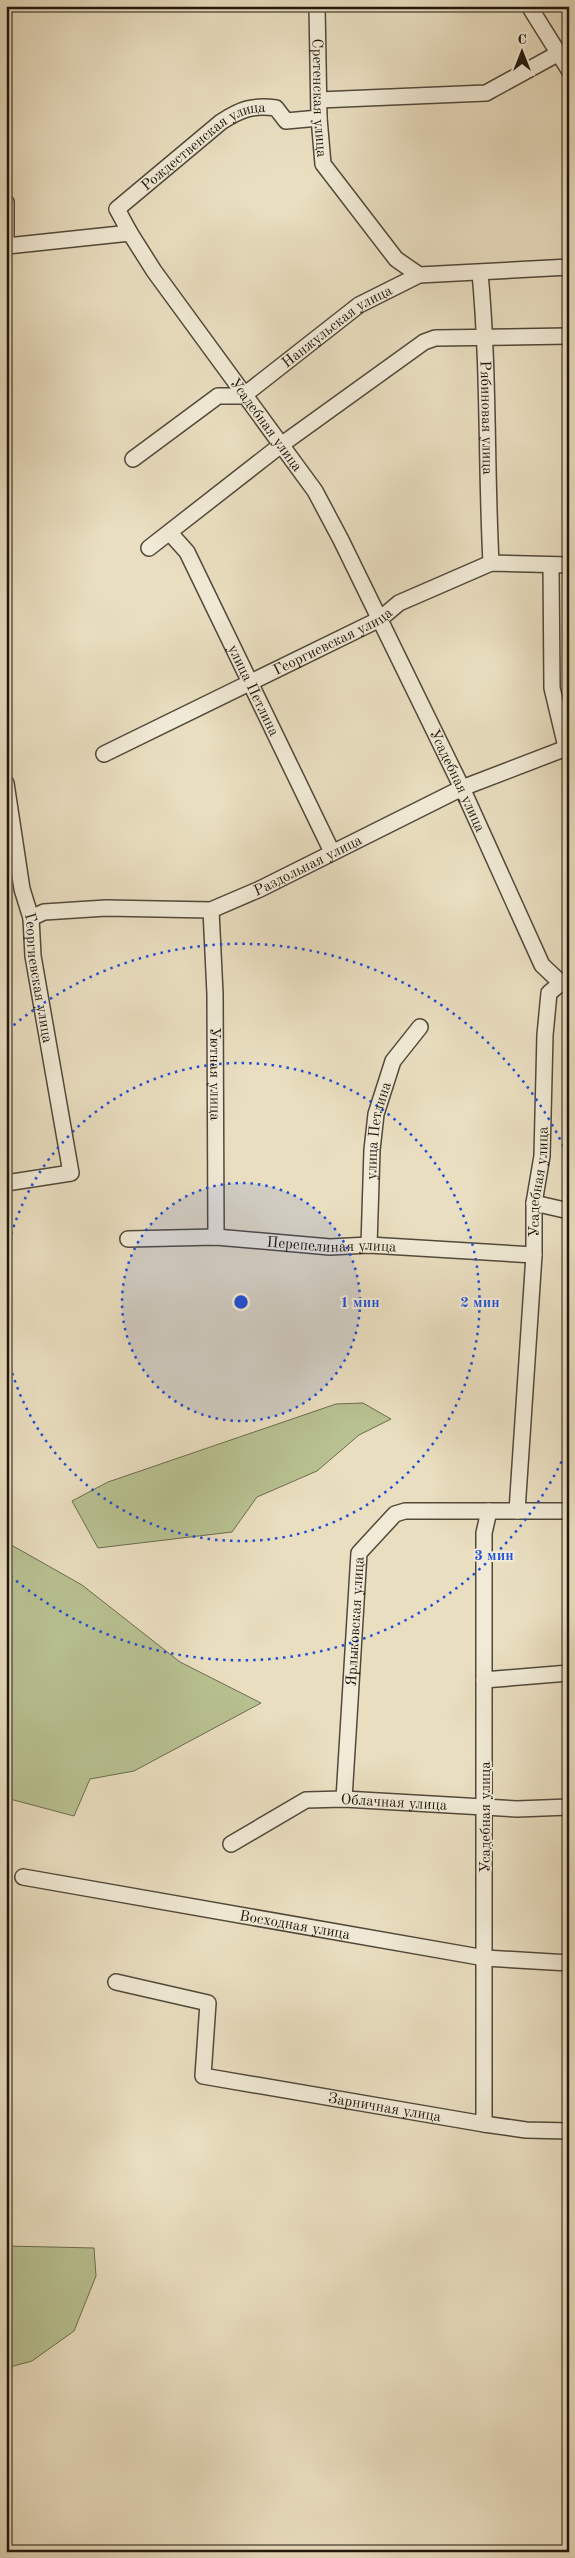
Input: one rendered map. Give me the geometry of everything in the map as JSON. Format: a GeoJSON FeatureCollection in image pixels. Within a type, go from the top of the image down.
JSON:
{"type":"FeatureCollection","features":[{"type":"Feature","properties":{"kind":"street","name":"Сретенская улица"},"geometry":{"type":"LineString","coordinates":[[317,6],[319,118],[323,164],[396,259],[419,275]]}},
{"type":"Feature","properties":{"kind":"street"},"geometry":{"type":"LineString","coordinates":[[529,6],[569,70]]}},
{"type":"Feature","properties":{"kind":"street"},"geometry":{"type":"LineString","coordinates":[[319,100],[486,92],[558,53]]}},
{"type":"Feature","properties":{"kind":"street","name":"Рождественская улица"},"geometry":{"type":"LineString","coordinates":[[130,233],[118,209],[221,122],[235,113],[256,106],[276,108],[286,122],[319,118]]}},
{"type":"Feature","properties":{"kind":"street"},"geometry":{"type":"LineString","coordinates":[[6,202],[6,248],[130,233]]}},
{"type":"Feature","properties":{"kind":"street","name":"Усадебная улица"},"geometry":{"type":"LineString","coordinates":[[130,233],[154,271],[243,396],[315,491],[462,788],[542,965],[565,984],[549,994],[545,1035],[542,1156],[534,1203],[534,1255],[518,1510]]}},
{"type":"Feature","properties":{"kind":"street","name":"Нанжульская улица"},"geometry":{"type":"LineString","coordinates":[[243,396],[359,305],[419,275],[569,268]]}},
{"type":"Feature","properties":{"kind":"street","name":"Рябиновая улица"},"geometry":{"type":"LineString","coordinates":[[480,273],[486,337],[491,563]]}},
{"type":"Feature","properties":{"kind":"street"},"geometry":{"type":"LineString","coordinates":[[149,548],[282,446],[424,342],[435,338],[569,336]]}},
{"type":"Feature","properties":{"kind":"street"},"geometry":{"type":"LineString","coordinates":[[133,459],[218,396],[243,396]]}},
{"type":"Feature","properties":{"kind":"street","name":"улица Петлина"},"geometry":{"type":"LineString","coordinates":[[170,533],[187,552],[332,852]]}},
{"type":"Feature","properties":{"kind":"street","name":"Георгиевская улица"},"geometry":{"type":"LineString","coordinates":[[104,754],[380,619],[400,603],[491,563],[569,565]]}},
{"type":"Feature","properties":{"kind":"street"},"geometry":{"type":"LineString","coordinates":[[551,565],[552,688],[567,747]]}},
{"type":"Feature","properties":{"kind":"street","name":"Раздольная улица"},"geometry":{"type":"LineString","coordinates":[[32,918],[44,912],[106,908],[211,910],[260,889],[462,788],[567,747]]}},
{"type":"Feature","properties":{"kind":"street","name":"Георгиевская улица"},"geometry":{"type":"LineString","coordinates":[[6,783],[22,889],[32,918],[33,956],[72,1173],[6,1183]]}},
{"type":"Feature","properties":{"kind":"street"},"geometry":{"type":"LineString","coordinates":[[6,878],[22,889]]}},
{"type":"Feature","properties":{"kind":"street","name":"Уютная улица"},"geometry":{"type":"LineString","coordinates":[[211,910],[215,994],[216,1237]]}},
{"type":"Feature","properties":{"kind":"street","name":"улица Петлина"},"geometry":{"type":"LineString","coordinates":[[369,1245],[376,1114],[393,1061],[420,1027]]}},
{"type":"Feature","properties":{"kind":"street"},"geometry":{"type":"LineString","coordinates":[[534,1203],[569,1211]]}},
{"type":"Feature","properties":{"kind":"street","name":"Перепелиная улица"},"geometry":{"type":"LineString","coordinates":[[128,1239],[216,1237],[330,1247],[369,1245],[534,1255]]}},
{"type":"Feature","properties":{"kind":"street","name":"Ярлыковская улица"},"geometry":{"type":"LineString","coordinates":[[344,1799],[359,1553],[395,1514],[405,1511],[569,1511]]}},
{"type":"Feature","properties":{"kind":"street","name":"Усадебная улица"},"geometry":{"type":"LineString","coordinates":[[484,2124],[484,1533],[489,1511]]}},
{"type":"Feature","properties":{"kind":"street"},"geometry":{"type":"LineString","coordinates":[[484,1680],[569,1673]]}},
{"type":"Feature","properties":{"kind":"street","name":"Облачная улица"},"geometry":{"type":"LineString","coordinates":[[231,1844],[306,1800],[344,1799],[517,1809],[569,1807]]}},
{"type":"Feature","properties":{"kind":"street","name":"Восходная улица"},"geometry":{"type":"LineString","coordinates":[[23,1877],[484,1958],[569,1963]]}},
{"type":"Feature","properties":{"kind":"street","name":"Зарничная улица"},"geometry":{"type":"LineString","coordinates":[[116,1982],[208,2003],[203,2076],[484,2124],[526,2130],[569,2131]]}},
{"type":"Feature","properties":{"kind":"green space"},"geometry":{"type":"Polygon","coordinates":[[[363,1403],[391,1419],[359,1435],[317,1471],[257,1497],[232,1532],[98,1548],[72,1501],[108,1482],[336,1404],[363,1403]]]}},
{"type":"Feature","properties":{"kind":"green space"},"geometry":{"type":"Polygon","coordinates":[[[6,1542],[82,1585],[180,1662],[261,1703],[134,1771],[90,1779],[74,1816],[6,1798],[6,1542]]]}},
{"type":"Feature","properties":{"kind":"green space"},"geometry":{"type":"Polygon","coordinates":[[[6,2246],[94,2248],[96,2276],[74,2331],[32,2361],[6,2368],[6,2246]]]}}]}
